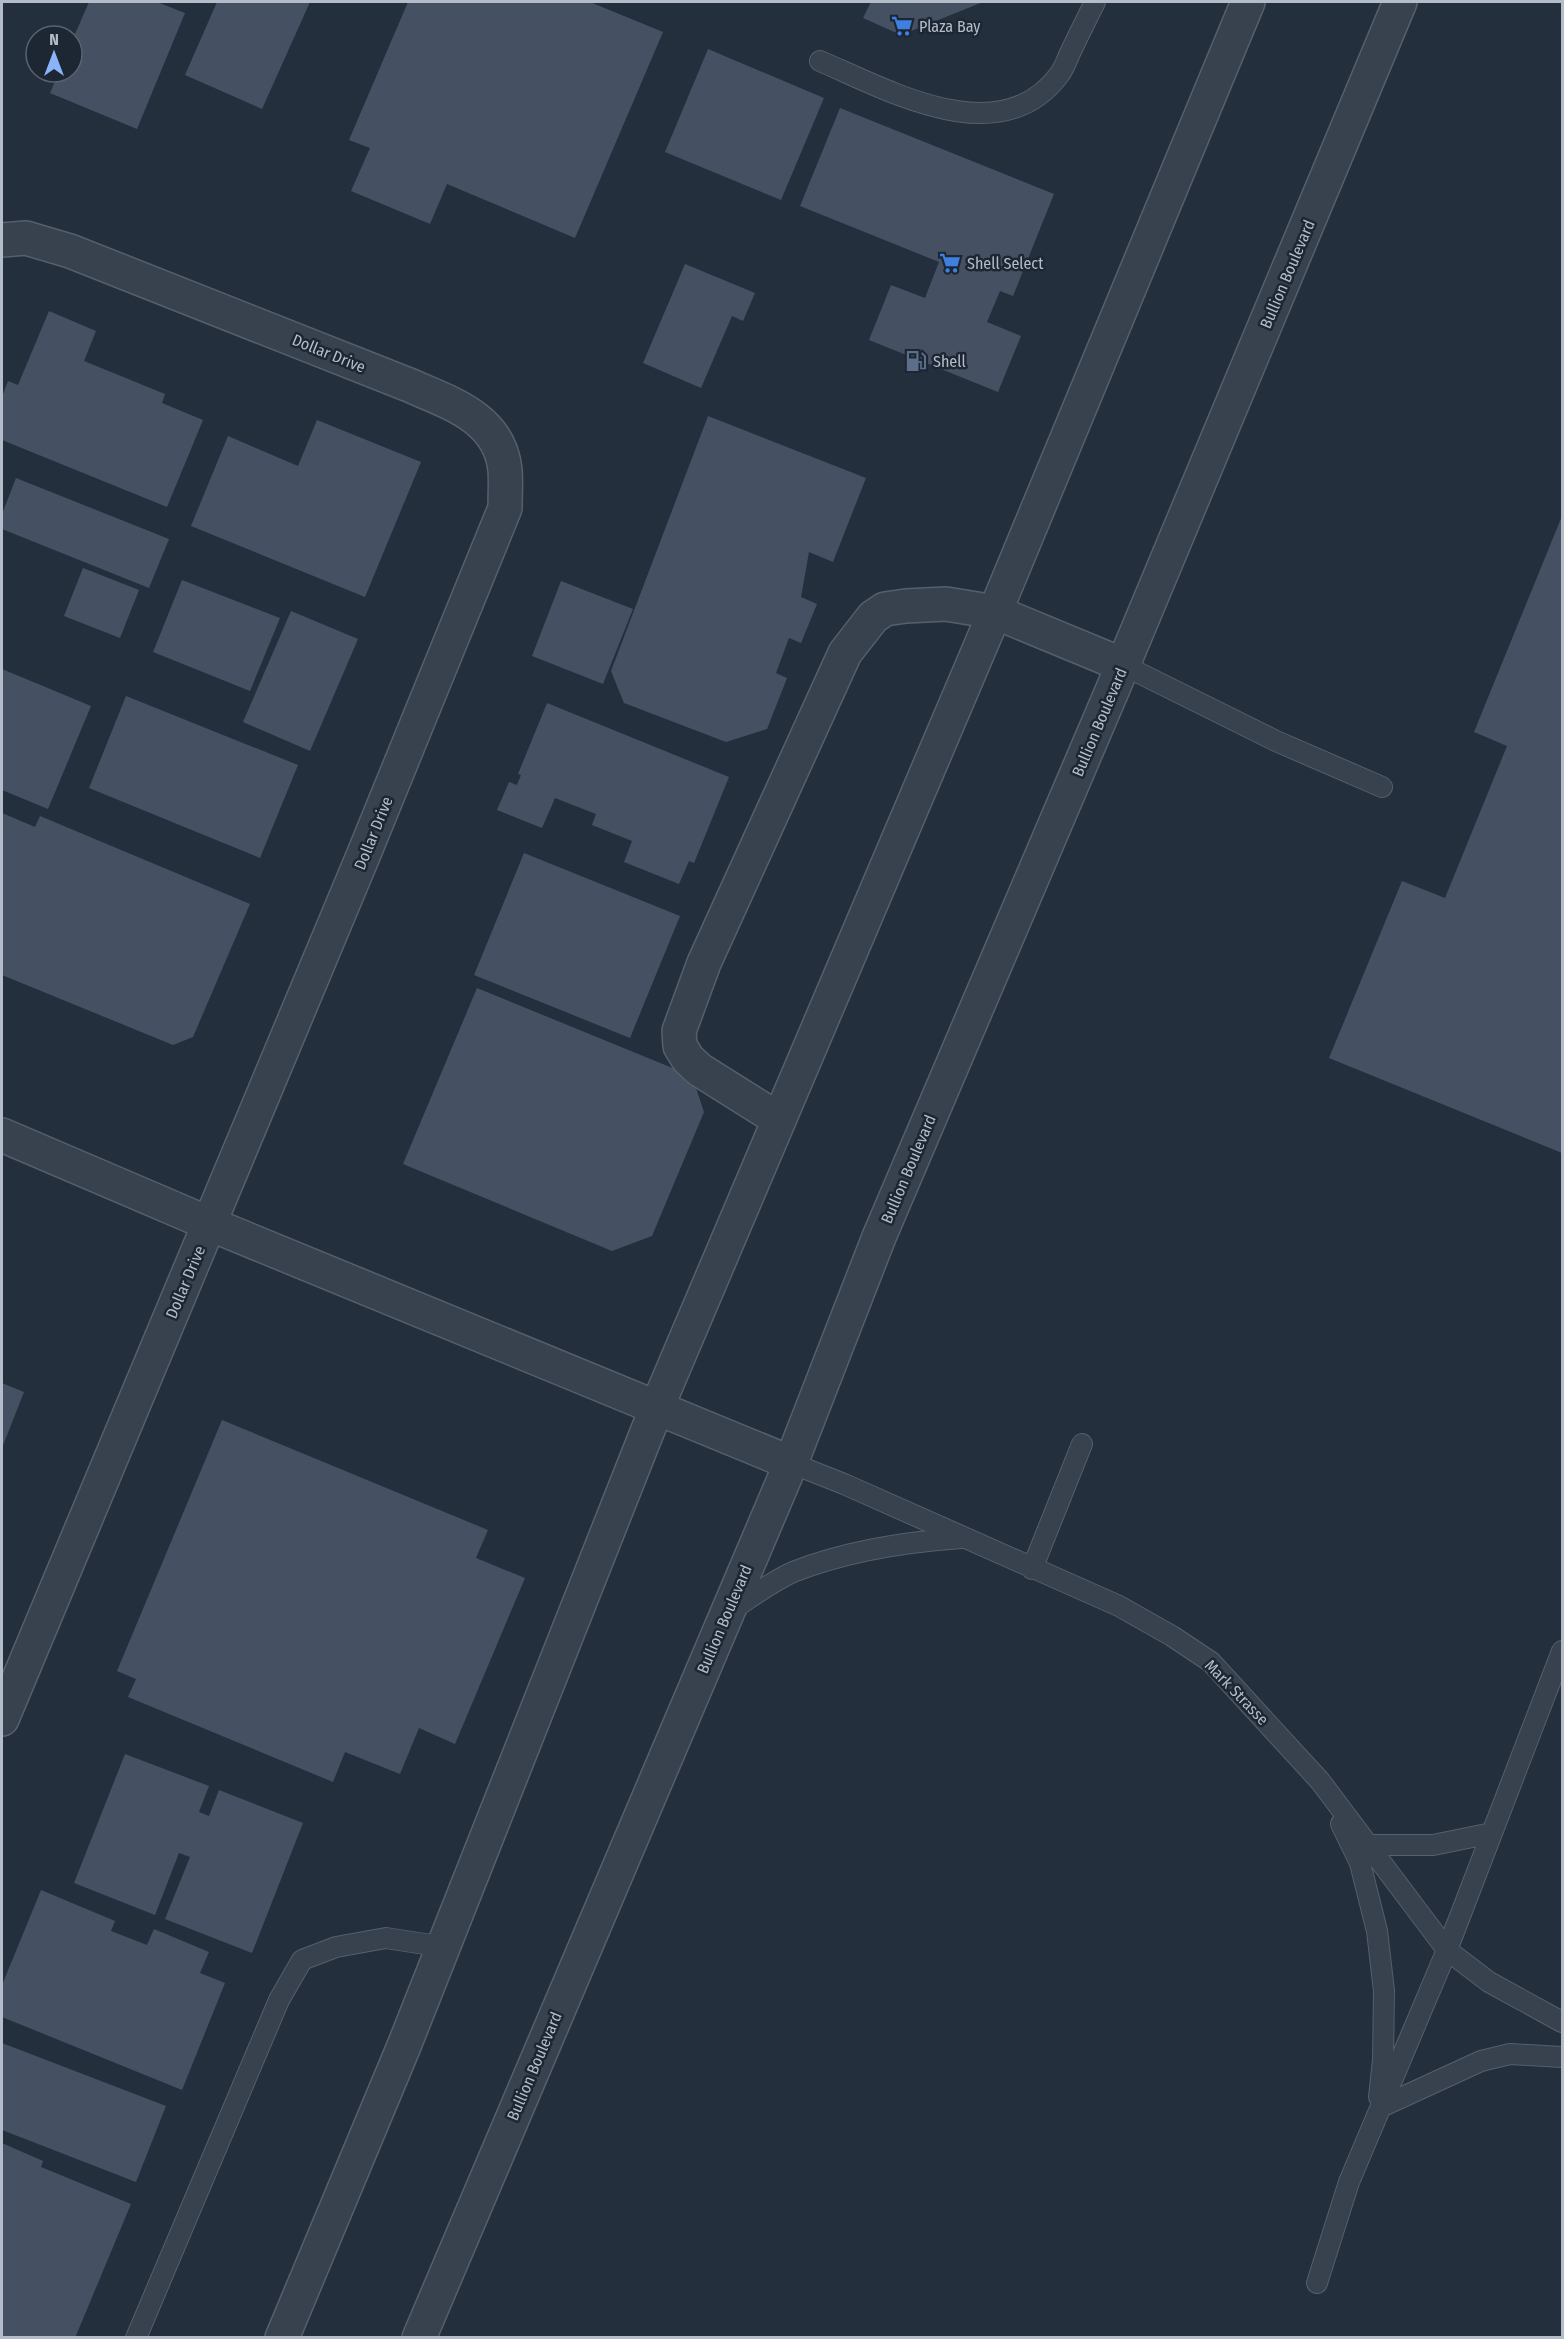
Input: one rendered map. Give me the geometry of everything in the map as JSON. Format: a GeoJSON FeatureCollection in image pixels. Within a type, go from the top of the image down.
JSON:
{"type":"FeatureCollection","features":[{"type":"Feature","properties":{"kind":"street"},"geometry":{"type":"LineString","coordinates":[[282,2337],[444,1947],[657,1407],[996,612],[1248,2]]}},
{"type":"Feature","properties":{"kind":"street","name":"Bullion Boulevard"},"geometry":{"type":"LineString","coordinates":[[419,2337],[791,1463],[879,1237],[1123,666],[1400,2]]}},
{"type":"Feature","properties":{"kind":"street","name":"Dollar Drive"},"geometry":{"type":"LineString","coordinates":[[2,240],[26,238],[70,250],[409,385],[465,410],[490,429],[500,449],[505,470],[505,508],[363,856],[2,1719]]}},
{"type":"Feature","properties":{"kind":"street"},"geometry":{"type":"LineString","coordinates":[[778,1119],[700,1070],[688,1059],[680,1046],[679,1031],[704,963],[845,653],[862,629],[873,617],[885,609],[946,604],[996,612],[1123,666]]}},
{"type":"Feature","properties":{"kind":"street"},"geometry":{"type":"LineString","coordinates":[[2,1135],[210,1224],[791,1463]]}},
{"type":"Feature","properties":{"kind":"lane"},"geometry":{"type":"LineString","coordinates":[[820,61],[902,97],[956,112],[991,114],[1020,106],[1040,95],[1059,75],[1095,2]]}},
{"type":"Feature","properties":{"kind":"lane"},"geometry":{"type":"LineString","coordinates":[[1123,666],[1276,741],[1383,787]]}},
{"type":"Feature","properties":{"kind":"lane"},"geometry":{"type":"LineString","coordinates":[[1032,1569],[1082,1444]]}},
{"type":"Feature","properties":{"kind":"lane","name":"Mark Strasse"},"geometry":{"type":"LineString","coordinates":[[791,1463],[1119,1606],[1172,1636],[1211,1662],[1320,1781],[1447,1950],[1489,1982],[1563,2022]]}},
{"type":"Feature","properties":{"kind":"lane"},"geometry":{"type":"LineString","coordinates":[[726,1613],[791,1573],[825,1562],[911,1542],[967,1538]]}},
{"type":"Feature","properties":{"kind":"lane"},"geometry":{"type":"LineString","coordinates":[[1317,2283],[1349,2182],[1447,1950],[1563,1652]]}},
{"type":"Feature","properties":{"kind":"lane"},"geometry":{"type":"LineString","coordinates":[[1320,1781],[1360,1863],[1377,1931],[1384,1991],[1383,2060],[1379,2112]]}},
{"type":"Feature","properties":{"kind":"lane"},"geometry":{"type":"LineString","coordinates":[[1368,1845],[1433,1845],[1492,1833]]}},
{"type":"Feature","properties":{"kind":"lane"},"geometry":{"type":"LineString","coordinates":[[136,2337],[279,2000],[302,1960],[336,1947],[386,1938],[444,1947]]}},
{"type":"Feature","properties":{"kind":"lane"},"geometry":{"type":"LineString","coordinates":[[1379,2112],[1481,2061],[1510,2054],[1563,2057]]}},
{"type":"Feature","properties":{"kind":"building"},"geometry":{"type":"Polygon","coordinates":[[[89,2],[157,2],[185,13],[137,129],[50,93],[54,84],[84,84],[84,24],[79,24],[89,2]]]}},
{"type":"Feature","properties":{"kind":"building"},"geometry":{"type":"Polygon","coordinates":[[[217,2],[310,2],[262,109],[185,75],[217,2]]]}},
{"type":"Feature","properties":{"kind":"building"},"geometry":{"type":"Polygon","coordinates":[[[408,2],[590,2],[663,32],[575,238],[447,184],[430,224],[351,191],[370,148],[349,140],[408,2]]]}},
{"type":"Feature","properties":{"kind":"building","name":"Plaza Bay"},"geometry":{"type":"Polygon","coordinates":[[[871,2],[983,2],[901,35],[863,18],[871,2]]]}},
{"type":"Feature","properties":{"kind":"building"},"geometry":{"type":"Polygon","coordinates":[[[708,49],[824,98],[781,200],[665,152],[708,49]]]}},
{"type":"Feature","properties":{"kind":"building"},"geometry":{"type":"Polygon","coordinates":[[[840,108],[1054,194],[1013,296],[1000,291],[987,322],[1021,336],[998,392],[869,340],[891,285],[925,298],[939,262],[800,206],[840,108]]]}},
{"type":"Feature","properties":{"kind":"building"},"geometry":{"type":"Polygon","coordinates":[[[685,264],[755,293],[743,321],[732,316],[701,388],[643,363],[685,264]]]}},
{"type":"Feature","properties":{"kind":"building"},"geometry":{"type":"Polygon","coordinates":[[[49,311],[96,331],[84,361],[165,394],[162,403],[203,420],[167,507],[2,440],[2,397],[8,381],[18,385],[49,311]]]}},
{"type":"Feature","properties":{"kind":"building"},"geometry":{"type":"Polygon","coordinates":[[[708,416],[866,478],[833,562],[809,552],[801,597],[817,604],[801,643],[789,638],[776,673],[787,678],[767,729],[726,742],[624,703],[611,671],[708,416]]]}},
{"type":"Feature","properties":{"kind":"building"},"geometry":{"type":"Polygon","coordinates":[[[317,420],[421,462],[365,597],[191,526],[228,436],[298,466],[317,420]]]}},
{"type":"Feature","properties":{"kind":"building"},"geometry":{"type":"Polygon","coordinates":[[[16,478],[169,539],[149,588],[2,529],[2,514],[16,478]]]}},
{"type":"Feature","properties":{"kind":"building"},"geometry":{"type":"Polygon","coordinates":[[[1562,516],[1562,1153],[1329,1058],[1402,881],[1445,898],[1507,746],[1474,732],[1562,516]]]}},
{"type":"Feature","properties":{"kind":"building"},"geometry":{"type":"Polygon","coordinates":[[[83,568],[139,590],[120,638],[64,616],[83,568]]]}},
{"type":"Feature","properties":{"kind":"building"},"geometry":{"type":"Polygon","coordinates":[[[182,580],[280,618],[250,691],[153,652],[182,580]]]}},
{"type":"Feature","properties":{"kind":"building"},"geometry":{"type":"Polygon","coordinates":[[[561,581],[633,609],[603,684],[532,656],[561,581]]]}},
{"type":"Feature","properties":{"kind":"building"},"geometry":{"type":"Polygon","coordinates":[[[291,611],[358,639],[310,751],[243,722],[291,611]]]}},
{"type":"Feature","properties":{"kind":"building"},"geometry":{"type":"Polygon","coordinates":[[[2,669],[91,706],[48,809],[2,790],[2,669]]]}},
{"type":"Feature","properties":{"kind":"building"},"geometry":{"type":"Polygon","coordinates":[[[126,696],[298,765],[260,858],[89,788],[126,696]]]}},
{"type":"Feature","properties":{"kind":"building"},"geometry":{"type":"Polygon","coordinates":[[[547,703],[729,777],[694,863],[689,861],[679,884],[624,862],[632,841],[592,825],[596,814],[555,798],[542,828],[497,810],[509,782],[517,785],[521,775],[518,774],[547,703]]]}},
{"type":"Feature","properties":{"kind":"building"},"geometry":{"type":"Polygon","coordinates":[[[2,813],[35,827],[40,816],[250,904],[193,1037],[173,1045],[2,975],[2,813]]]}},
{"type":"Feature","properties":{"kind":"building"},"geometry":{"type":"Polygon","coordinates":[[[524,853],[680,916],[630,1038],[474,975],[524,853]]]}},
{"type":"Feature","properties":{"kind":"building"},"geometry":{"type":"Polygon","coordinates":[[[477,988],[692,1076],[704,1112],[652,1236],[612,1251],[403,1164],[477,988]]]}},
{"type":"Feature","properties":{"kind":"building"},"geometry":{"type":"Polygon","coordinates":[[[2,1383],[24,1392],[2,1448],[2,1383]]]}},
{"type":"Feature","properties":{"kind":"building"},"geometry":{"type":"Polygon","coordinates":[[[222,1420],[488,1530],[476,1558],[525,1578],[455,1744],[419,1728],[400,1774],[345,1752],[333,1782],[128,1697],[136,1679],[117,1671],[222,1420]]]}},
{"type":"Feature","properties":{"kind":"building"},"geometry":{"type":"Polygon","coordinates":[[[125,1754],[209,1786],[199,1812],[209,1816],[219,1790],[303,1823],[252,1953],[165,1919],[190,1857],[179,1853],[155,1915],[74,1883],[125,1754]]]}},
{"type":"Feature","properties":{"kind":"building"},"geometry":{"type":"Polygon","coordinates":[[[41,1890],[115,1921],[111,1931],[147,1945],[154,1929],[209,1952],[200,1973],[225,1983],[182,2090],[2,2017],[2,1985],[41,1890]]]}},
{"type":"Feature","properties":{"kind":"building"},"geometry":{"type":"Polygon","coordinates":[[[2,2043],[166,2106],[136,2182],[2,2130],[2,2043]]]}},
{"type":"Feature","properties":{"kind":"building"},"geometry":{"type":"Polygon","coordinates":[[[2,2143],[43,2161],[41,2167],[131,2204],[75,2338],[2,2338],[2,2143]]]}},
{"type":"Feature","properties":{"kind":"place","name":"Plaza Bay"},"geometry":{"type":"Point","coordinates":[902,26]}},
{"type":"Feature","properties":{"kind":"place","name":"Shell Select"},"geometry":{"type":"Point","coordinates":[950,263]}},
{"type":"Feature","properties":{"kind":"place","name":"Shell"},"geometry":{"type":"Point","coordinates":[916,361]}}]}
